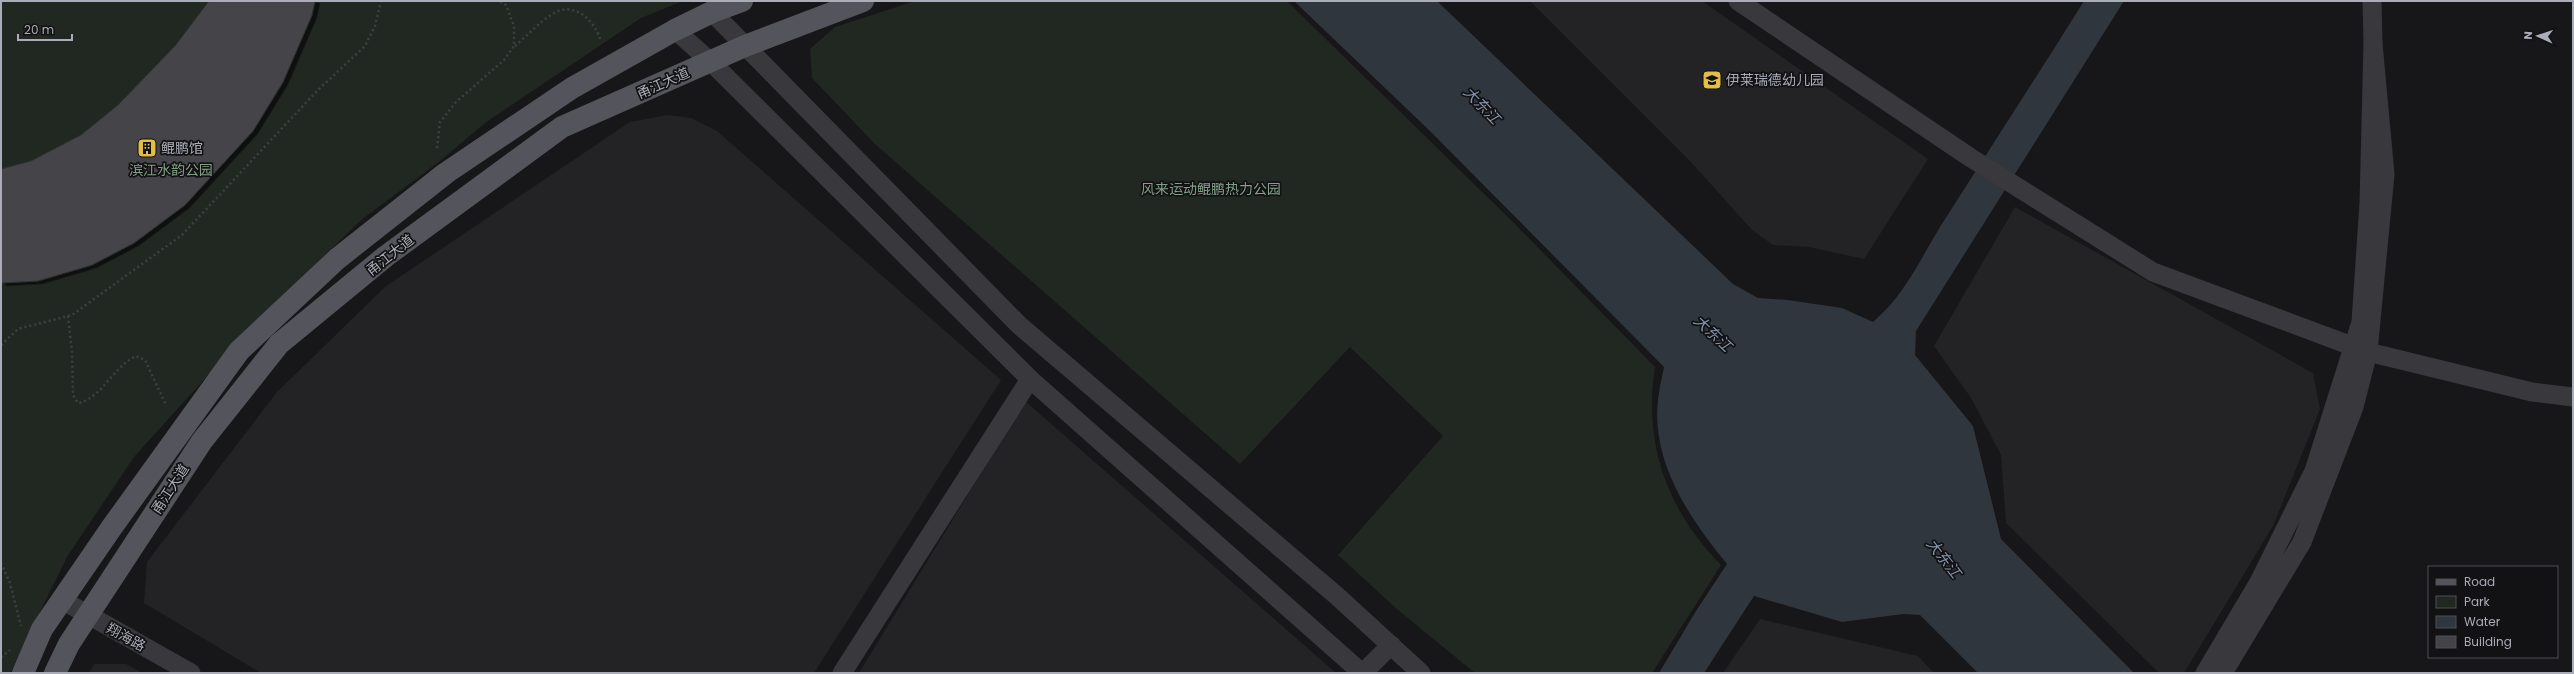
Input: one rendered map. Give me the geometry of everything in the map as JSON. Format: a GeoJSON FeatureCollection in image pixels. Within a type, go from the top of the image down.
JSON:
{"type":"FeatureCollection","features":[{"type":"Feature","properties":{"kind":"main road","name":"甬江大道"},"geometry":{"type":"LineString","coordinates":[[23,673],[42,629],[112,526],[239,352],[337,260],[446,173],[572,88],[675,30],[712,12],[742,1]]}},
{"type":"Feature","properties":{"kind":"main road","name":"甬江大道"},"geometry":{"type":"LineString","coordinates":[[55,673],[68,644],[202,441],[279,344],[386,256],[562,127],[745,46],[863,1]]}},
{"type":"Feature","properties":{"kind":"street"},"geometry":{"type":"LineString","coordinates":[[1738,1],[1971,158],[2153,272],[2360,349],[2532,392],[2573,397]]}},
{"type":"Feature","properties":{"kind":"street"},"geometry":{"type":"LineString","coordinates":[[2223,673],[2302,542],[2354,407],[2360,349],[2386,174],[2373,43],[2372,1]]}},
{"type":"Feature","properties":{"kind":"street"},"geometry":{"type":"LineString","coordinates":[[712,12],[1019,325],[1391,645],[1421,673]]}},
{"type":"Feature","properties":{"kind":"street"},"geometry":{"type":"LineString","coordinates":[[675,30],[711,62],[1030,379],[1363,673],[1391,645]]}},
{"type":"Feature","properties":{"kind":"street"},"geometry":{"type":"LineString","coordinates":[[2205,673],[2259,582],[2314,471],[2360,349]]}},
{"type":"Feature","properties":{"kind":"street"},"geometry":{"type":"LineString","coordinates":[[842,673],[1030,379]]}},
{"type":"Feature","properties":{"kind":"street","name":"翔海路"},"geometry":{"type":"LineString","coordinates":[[62,600],[191,673]]}},
{"type":"Feature","properties":{"kind":"path"},"geometry":{"type":"LineString","coordinates":[[1,345],[18,329],[68,316],[104,293],[182,235],[317,91],[365,46],[375,26],[381,1]]}},
{"type":"Feature","properties":{"kind":"path"},"geometry":{"type":"LineString","coordinates":[[499,1],[506,5],[514,26],[514,46]]}},
{"type":"Feature","properties":{"kind":"path"},"geometry":{"type":"LineString","coordinates":[[437,148],[440,122],[456,102],[504,60],[514,46],[557,11],[573,11],[588,17],[596,27],[600,39]]}},
{"type":"Feature","properties":{"kind":"path"},"geometry":{"type":"LineString","coordinates":[[68,316],[72,352],[72,395],[78,403],[87,401],[123,362],[136,356],[146,360],[166,405]]}},
{"type":"Feature","properties":{"kind":"path"},"geometry":{"type":"LineString","coordinates":[[1,563],[10,583],[22,630]]}},
{"type":"Feature","properties":{"kind":"path"},"geometry":{"type":"LineString","coordinates":[[1,657],[12,648]]}},
{"type":"Feature","properties":{"kind":"shaded area","name":"伊莱瑞德幼儿园"},"geometry":{"type":"Polygon","coordinates":[[[1530,1],[1702,1],[1928,159],[1864,259],[1809,247],[1773,245],[1752,230],[1690,161],[1530,1]]]}},
{"type":"Feature","properties":{"kind":"shaded area"},"geometry":{"type":"Polygon","coordinates":[[[667,115],[691,118],[717,131],[1001,380],[814,673],[261,673],[144,603],[147,562],[277,392],[386,286],[630,122],[667,115]]]}},
{"type":"Feature","properties":{"kind":"shaded area"},"geometry":{"type":"Polygon","coordinates":[[[2015,207],[2313,373],[2320,409],[2273,526],[2184,673],[2159,673],[2006,523],[2001,455],[1971,398],[1934,346],[2015,207]]]}},
{"type":"Feature","properties":{"kind":"shaded area"},"geometry":{"type":"Polygon","coordinates":[[[1025,401],[1336,673],[859,673],[1025,401]]]}},
{"type":"Feature","properties":{"kind":"shaded area"},"geometry":{"type":"Polygon","coordinates":[[[1760,619],[1918,656],[1934,673],[1723,673],[1760,619]]]}},
{"type":"Feature","properties":{"kind":"shaded area"},"geometry":{"type":"Polygon","coordinates":[[[94,664],[126,664],[142,673],[89,673],[94,664]]]}},
{"type":"Feature","properties":{"kind":"green space","name":"滨江水韵公园"},"geometry":{"type":"Polygon","coordinates":[[[1,1],[683,1],[641,18],[485,123],[440,161],[361,220],[259,319],[134,457],[67,557],[10,673],[1,673],[1,1]]]}},
{"type":"Feature","properties":{"kind":"green space","name":"风来运动鲲鹏热力公园"},"geometry":{"type":"Polygon","coordinates":[[[915,1],[1287,1],[1516,225],[1655,367],[1652,395],[1653,423],[1656,449],[1663,474],[1673,498],[1686,522],[1702,544],[1721,565],[1652,673],[1475,673],[1398,610],[1338,555],[1443,436],[1350,347],[1240,464],[875,144],[812,78],[810,49],[835,27],[915,1]]]}},
{"type":"Feature","properties":{"kind":"water","name":"大东江"},"geometry":{"type":"Polygon","coordinates":[[[1294,1],[1437,1],[1733,284],[1758,298],[1788,300],[1842,308],[1873,322],[1896,298],[1914,272],[1938,230],[2084,1],[2124,1],[1916,331],[1915,355],[1973,426],[2001,539],[2134,673],[1978,673],[1920,615],[1903,614],[1842,622],[1754,596],[1704,673],[1659,673],[1696,611],[1727,564],[1713,547],[1687,509],[1667,467],[1657,423],[1658,396],[1664,367],[1431,132],[1294,1]]]}},
{"type":"Feature","properties":{"kind":"building","name":"鲲鹏馆"},"geometry":{"type":"Polygon","coordinates":[[[209,1],[315,1],[312,15],[283,82],[253,131],[185,205],[134,243],[92,265],[38,281],[1,283],[1,169],[31,161],[81,135],[118,105],[175,46],[209,1]]]}},
{"type":"Feature","properties":{"kind":"place","name":"伊莱瑞德幼儿园"},"geometry":{"type":"Point","coordinates":[1712,80]}},
{"type":"Feature","properties":{"kind":"place","name":"鲲鹏馆"},"geometry":{"type":"Point","coordinates":[147,148]}}]}
